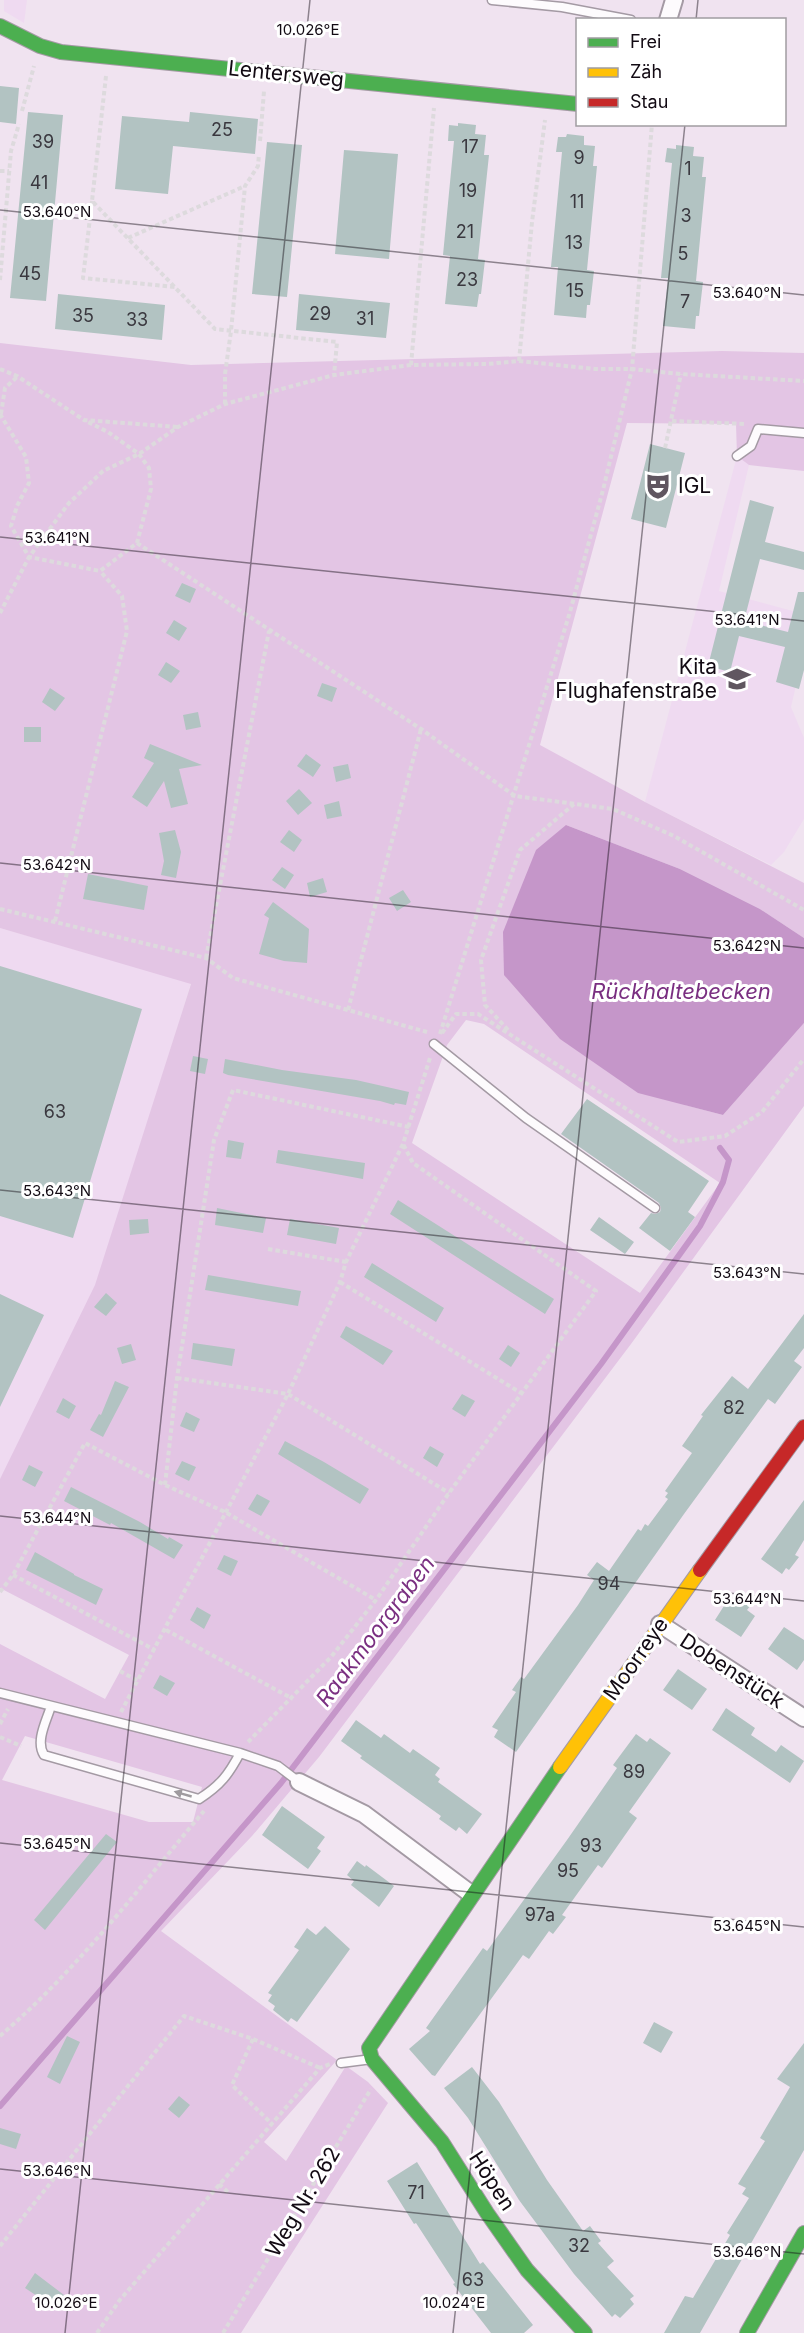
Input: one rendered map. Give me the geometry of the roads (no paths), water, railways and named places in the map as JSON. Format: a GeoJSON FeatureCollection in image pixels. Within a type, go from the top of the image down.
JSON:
{"type":"FeatureCollection","features":[{"type":"Feature","properties":{"kind":"street"},"geometry":{"type":"LineString","coordinates":[[669,18],[674,0]]}},
{"type":"Feature","properties":{"kind":"street","name":"Lentersweg"},"geometry":{"type":"LineString","coordinates":[[0,26],[40,46],[61,52],[576,104]]}},
{"type":"Feature","properties":{"kind":"street","name":"Moorreye"},"geometry":{"type":"LineString","coordinates":[[371,2054],[471,1893],[660,1624],[804,1428]]}},
{"type":"Feature","properties":{"kind":"street","name":"Dobenstück"},"geometry":{"type":"LineString","coordinates":[[660,1624],[804,1718]]}},
{"type":"Feature","properties":{"kind":"street"},"geometry":{"type":"LineString","coordinates":[[298,1782],[364,1814],[471,1893]]}},
{"type":"Feature","properties":{"kind":"street","name":"Höpen"},"geometry":{"type":"LineString","coordinates":[[371,2054],[442,2142],[527,2270],[585,2333]]}},
{"type":"Feature","properties":{"kind":"street"},"geometry":{"type":"LineString","coordinates":[[747,2333],[804,2232]]}},
{"type":"Feature","properties":{"kind":"lane"},"geometry":{"type":"LineString","coordinates":[[492,0],[562,7],[620,18]]}},
{"type":"Feature","properties":{"kind":"lane"},"geometry":{"type":"LineString","coordinates":[[737,456],[751,446],[758,429],[804,433]]}},
{"type":"Feature","properties":{"kind":"lane"},"geometry":{"type":"LineString","coordinates":[[434,1044],[526,1118],[655,1208]]}},
{"type":"Feature","properties":{"kind":"lane"},"geometry":{"type":"LineString","coordinates":[[0,1694],[240,1753],[278,1766],[298,1782]]}},
{"type":"Feature","properties":{"kind":"lane"},"geometry":{"type":"LineString","coordinates":[[51,1706],[40,1741],[40,1750],[44,1755],[199,1799],[216,1788],[232,1769],[240,1753]]}},
{"type":"Feature","properties":{"kind":"lane"},"geometry":{"type":"LineString","coordinates":[[341,2063],[371,2054]]}},
{"type":"Feature","properties":{"kind":"water","name":"Rückhaltebecken"},"geometry":{"type":"Polygon","coordinates":[[[566,825],[680,869],[760,909],[804,938],[804,1023],[723,1115],[638,1093],[560,1039],[504,975],[503,932],[536,850],[566,825]]]}},
{"type":"Feature","properties":{"kind":"waterway","name":"Raakmoorgraben"},"geometry":{"type":"LineString","coordinates":[[0,2106],[281,1783],[601,1364],[700,1226],[723,1182],[729,1160],[720,1148]]}},
{"type":"Feature","properties":{"kind":"place","name":"IGL"},"geometry":{"type":"Point","coordinates":[658,486]}},
{"type":"Feature","properties":{"kind":"place","name":"Kita Flughafenstraße"},"geometry":{"type":"Point","coordinates":[737,679]}}]}
